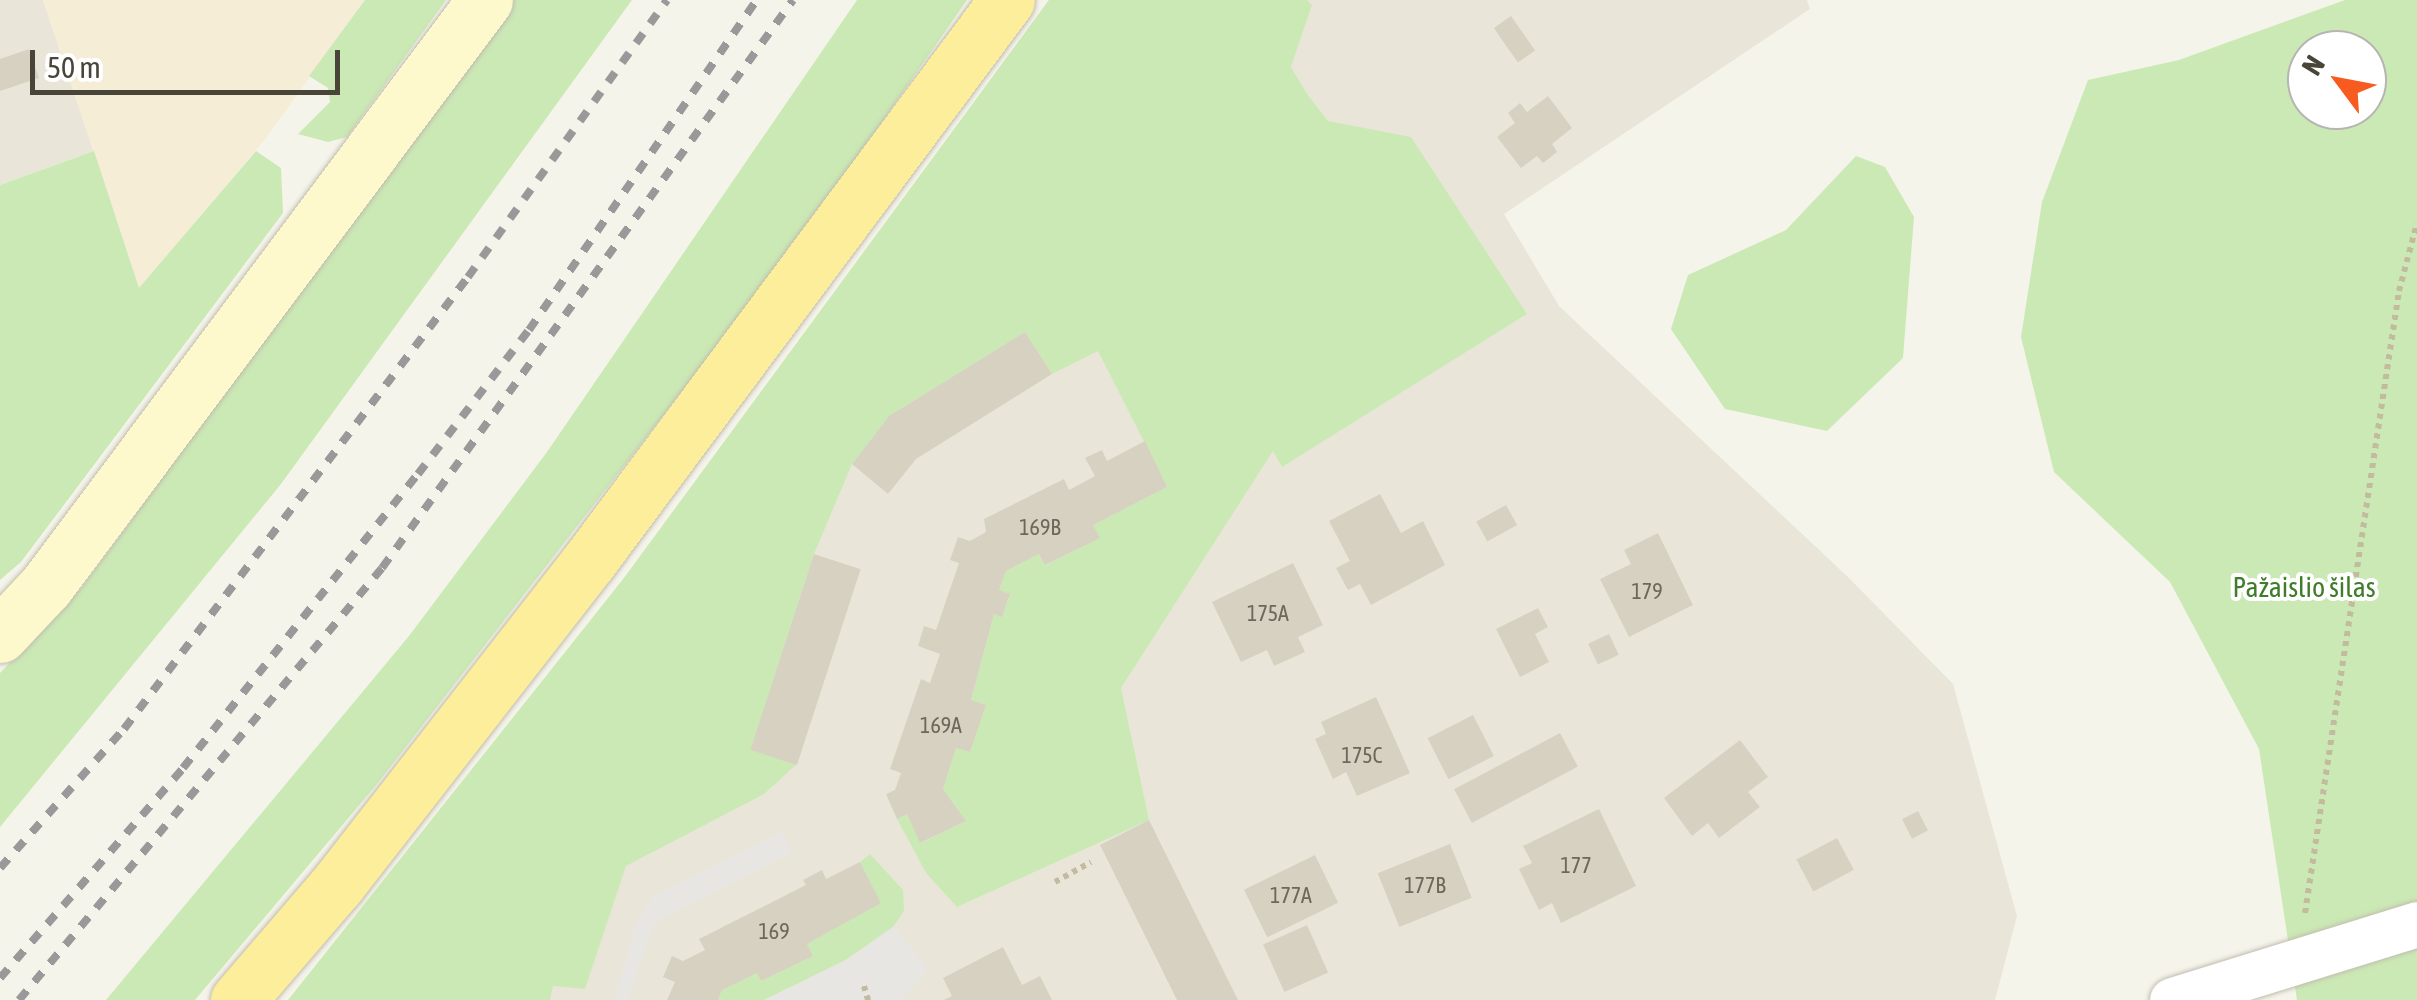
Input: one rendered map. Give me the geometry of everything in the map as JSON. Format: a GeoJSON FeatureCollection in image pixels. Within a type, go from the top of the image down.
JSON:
{"type":"FeatureCollection","features":[{"type":"Feature","properties":{"kind":"main road"},"geometry":{"type":"LineString","coordinates":[[0,635],[46,586],[160,438],[485,0]]}},
{"type":"Feature","properties":{"kind":"main road"},"geometry":{"type":"LineString","coordinates":[[238,1000],[337,885],[590,560],[1006,0]]}},
{"type":"Feature","properties":{"kind":"street"},"geometry":{"type":"LineString","coordinates":[[2172,1000],[2417,924]]}},
{"type":"Feature","properties":{"kind":"path"},"geometry":{"type":"LineString","coordinates":[[2304,959],[2306,908],[2399,291],[2417,223]]}},
{"type":"Feature","properties":{"kind":"path"},"geometry":{"type":"LineString","coordinates":[[1055,882],[1092,862]]}},
{"type":"Feature","properties":{"kind":"path"},"geometry":{"type":"LineString","coordinates":[[864,986],[868,1000]]}},
{"type":"Feature","properties":{"kind":"shaded area"},"geometry":{"type":"Polygon","coordinates":[[[0,0],[43,0],[94,151],[0,185],[0,0]]]}},
{"type":"Feature","properties":{"kind":"shaded area"},"geometry":{"type":"Polygon","coordinates":[[[43,0],[365,0],[267,137],[139,289],[43,0]]]}},
{"type":"Feature","properties":{"kind":"shaded area"},"geometry":{"type":"Polygon","coordinates":[[[1049,0],[1807,0],[1810,9],[1504,214],[1559,306],[1848,577],[1953,684],[2017,916],[1995,1000],[444,1000],[365,908],[624,578],[1049,0]]]}},
{"type":"Feature","properties":{"kind":"shaded area"},"geometry":{"type":"Polygon","coordinates":[[[782,832],[792,852],[654,923],[628,1000],[614,1000],[635,925],[652,897],[782,832]]]}},
{"type":"Feature","properties":{"kind":"shaded area"},"geometry":{"type":"Polygon","coordinates":[[[893,927],[928,969],[902,1000],[764,1000],[846,960],[893,927]]]}},
{"type":"Feature","properties":{"kind":"green space"},"geometry":{"type":"Polygon","coordinates":[[[365,0],[446,0],[347,137],[328,142],[298,134],[330,102],[328,88],[309,76],[365,0]]]}},
{"type":"Feature","properties":{"kind":"green space"},"geometry":{"type":"Polygon","coordinates":[[[514,0],[632,0],[281,484],[0,827],[0,673],[82,587],[514,0]]]}},
{"type":"Feature","properties":{"kind":"green space"},"geometry":{"type":"Polygon","coordinates":[[[857,0],[967,0],[804,234],[377,784],[195,1000],[106,1000],[409,636],[547,452],[857,0]]]}},
{"type":"Feature","properties":{"kind":"green space"},"geometry":{"type":"Polygon","coordinates":[[[1049,0],[1307,0],[1312,5],[1291,67],[1307,94],[1328,121],[1411,137],[1527,314],[1282,467],[1273,451],[1121,688],[1149,820],[957,907],[926,873],[897,819],[907,814],[921,843],[966,821],[943,789],[956,748],[970,752],[985,705],[971,700],[994,614],[1002,616],[1010,595],[999,590],[1006,571],[1039,554],[1046,565],[1099,538],[1093,525],[1167,487],[1098,351],[1052,374],[1025,332],[889,416],[852,464],[814,554],[751,749],[797,764],[764,794],[626,866],[585,989],[553,986],[550,1000],[288,1000],[624,578],[1049,0]]]}},
{"type":"Feature","properties":{"kind":"green space","name":"Pažaislio šilas"},"geometry":{"type":"Polygon","coordinates":[[[2345,0],[2417,0],[2417,1000],[2297,1000],[2259,749],[2170,582],[2054,472],[2021,337],[2042,202],[2088,80],[2179,60],[2345,0]]]}},
{"type":"Feature","properties":{"kind":"green space"},"geometry":{"type":"Polygon","coordinates":[[[94,151],[139,288],[256,151],[281,168],[283,213],[21,562],[0,580],[0,185],[94,151]]]}},
{"type":"Feature","properties":{"kind":"green space"},"geometry":{"type":"Polygon","coordinates":[[[1856,156],[1885,167],[1914,217],[1903,358],[1827,431],[1725,409],[1671,329],[1688,275],[1786,230],[1856,156]]]}},
{"type":"Feature","properties":{"kind":"green space"},"geometry":{"type":"Polygon","coordinates":[[[870,854],[903,890],[904,911],[893,927],[846,960],[764,1000],[718,1000],[722,990],[757,973],[761,981],[813,956],[807,944],[880,902],[860,862],[870,854]]]}},
{"type":"Feature","properties":{"kind":"building"},"geometry":{"type":"Polygon","coordinates":[[[1511,16],[1535,50],[1518,62],[1494,28],[1511,16]]]}},
{"type":"Feature","properties":{"kind":"building"},"geometry":{"type":"Polygon","coordinates":[[[29,49],[39,78],[0,91],[0,59],[29,49]]]}},
{"type":"Feature","properties":{"kind":"building"},"geometry":{"type":"Polygon","coordinates":[[[1548,96],[1572,128],[1552,144],[1557,152],[1543,163],[1537,156],[1521,168],[1497,137],[1515,123],[1508,113],[1520,103],[1527,112],[1548,96]]]}},
{"type":"Feature","properties":{"kind":"building"},"geometry":{"type":"Polygon","coordinates":[[[1025,332],[1052,374],[916,459],[888,494],[852,464],[889,416],[1025,332]]]}},
{"type":"Feature","properties":{"kind":"building"},"geometry":{"type":"Polygon","coordinates":[[[1145,441],[1167,487],[1093,525],[1100,538],[1045,565],[1039,554],[1006,571],[999,590],[1010,594],[1002,617],[994,614],[971,700],[986,705],[970,752],[956,748],[943,789],[966,821],[920,843],[907,814],[897,819],[886,794],[895,790],[901,773],[890,769],[921,679],[930,683],[940,654],[918,646],[924,626],[936,630],[959,563],[950,560],[958,537],[970,541],[986,532],[984,519],[1064,479],[1069,490],[1095,476],[1085,458],[1102,450],[1107,461],[1145,441]]]}},
{"type":"Feature","properties":{"kind":"building"},"geometry":{"type":"Polygon","coordinates":[[[1380,494],[1401,533],[1423,521],[1445,565],[1371,605],[1360,584],[1348,590],[1336,568],[1350,561],[1329,521],[1380,494]]]}},
{"type":"Feature","properties":{"kind":"building"},"geometry":{"type":"Polygon","coordinates":[[[1506,505],[1517,525],[1487,542],[1476,521],[1506,505]]]}},
{"type":"Feature","properties":{"kind":"building"},"geometry":{"type":"Polygon","coordinates":[[[1658,533],[1693,605],[1629,637],[1600,579],[1631,564],[1624,550],[1658,533]]]}},
{"type":"Feature","properties":{"kind":"building"},"geometry":{"type":"Polygon","coordinates":[[[814,554],[861,569],[797,765],[750,750],[814,554]]]}},
{"type":"Feature","properties":{"kind":"building"},"geometry":{"type":"Polygon","coordinates":[[[1293,563],[1323,625],[1298,637],[1305,652],[1274,666],[1267,650],[1241,662],[1212,602],[1293,563]]]}},
{"type":"Feature","properties":{"kind":"building"},"geometry":{"type":"Polygon","coordinates":[[[1538,608],[1548,627],[1535,634],[1549,662],[1520,677],[1496,629],[1538,608]]]}},
{"type":"Feature","properties":{"kind":"building"},"geometry":{"type":"Polygon","coordinates":[[[1609,634],[1619,655],[1598,665],[1588,644],[1609,634]]]}},
{"type":"Feature","properties":{"kind":"building"},"geometry":{"type":"Polygon","coordinates":[[[1376,697],[1410,773],[1357,796],[1346,772],[1333,779],[1315,739],[1326,734],[1321,722],[1376,697]]]}},
{"type":"Feature","properties":{"kind":"building"},"geometry":{"type":"Polygon","coordinates":[[[1473,715],[1494,756],[1448,779],[1428,738],[1473,715]]]}},
{"type":"Feature","properties":{"kind":"building"},"geometry":{"type":"Polygon","coordinates":[[[1560,733],[1578,767],[1472,823],[1454,789],[1560,733]]]}},
{"type":"Feature","properties":{"kind":"building"},"geometry":{"type":"Polygon","coordinates":[[[1740,740],[1768,777],[1748,792],[1760,807],[1719,838],[1708,823],[1692,836],[1664,798],[1740,740]]]}},
{"type":"Feature","properties":{"kind":"building"},"geometry":{"type":"Polygon","coordinates":[[[1599,809],[1636,886],[1561,923],[1552,903],[1539,910],[1519,869],[1532,863],[1523,846],[1599,809]]]}},
{"type":"Feature","properties":{"kind":"building"},"geometry":{"type":"Polygon","coordinates":[[[1918,811],[1928,831],[1912,839],[1902,819],[1918,811]]]}},
{"type":"Feature","properties":{"kind":"building"},"geometry":{"type":"Polygon","coordinates":[[[1149,820],[1238,1000],[1177,1000],[1100,845],[1149,820]]]}},
{"type":"Feature","properties":{"kind":"building"},"geometry":{"type":"Polygon","coordinates":[[[1837,838],[1854,870],[1813,891],[1796,860],[1837,838]]]}},
{"type":"Feature","properties":{"kind":"building"},"geometry":{"type":"Polygon","coordinates":[[[1450,844],[1472,898],[1399,927],[1378,873],[1450,844]]]}},
{"type":"Feature","properties":{"kind":"building"},"geometry":{"type":"Polygon","coordinates":[[[1315,855],[1338,903],[1267,937],[1244,890],[1315,855]]]}},
{"type":"Feature","properties":{"kind":"building"},"geometry":{"type":"Polygon","coordinates":[[[860,862],[881,903],[807,944],[813,956],[761,981],[757,973],[722,990],[718,1000],[667,1000],[675,982],[663,977],[672,956],[683,961],[705,950],[699,939],[806,885],[803,880],[822,870],[826,879],[860,862]]]}},
{"type":"Feature","properties":{"kind":"building"},"geometry":{"type":"Polygon","coordinates":[[[1307,925],[1328,973],[1284,992],[1263,945],[1307,925]]]}},
{"type":"Feature","properties":{"kind":"building"},"geometry":{"type":"Polygon","coordinates":[[[1003,947],[1022,985],[1040,976],[1052,1000],[944,1000],[952,996],[943,978],[1003,947]]]}},
{"type":"Feature","properties":{"kind":"railway"},"geometry":{"type":"LineString","coordinates":[[0,868],[124,729],[468,277],[667,0]]}},
{"type":"Feature","properties":{"kind":"railway"},"geometry":{"type":"LineString","coordinates":[[0,978],[183,768],[418,474],[529,330],[757,0]]}},
{"type":"Feature","properties":{"kind":"railway"},"geometry":{"type":"LineString","coordinates":[[19,1000],[382,568],[793,0]]}}]}
